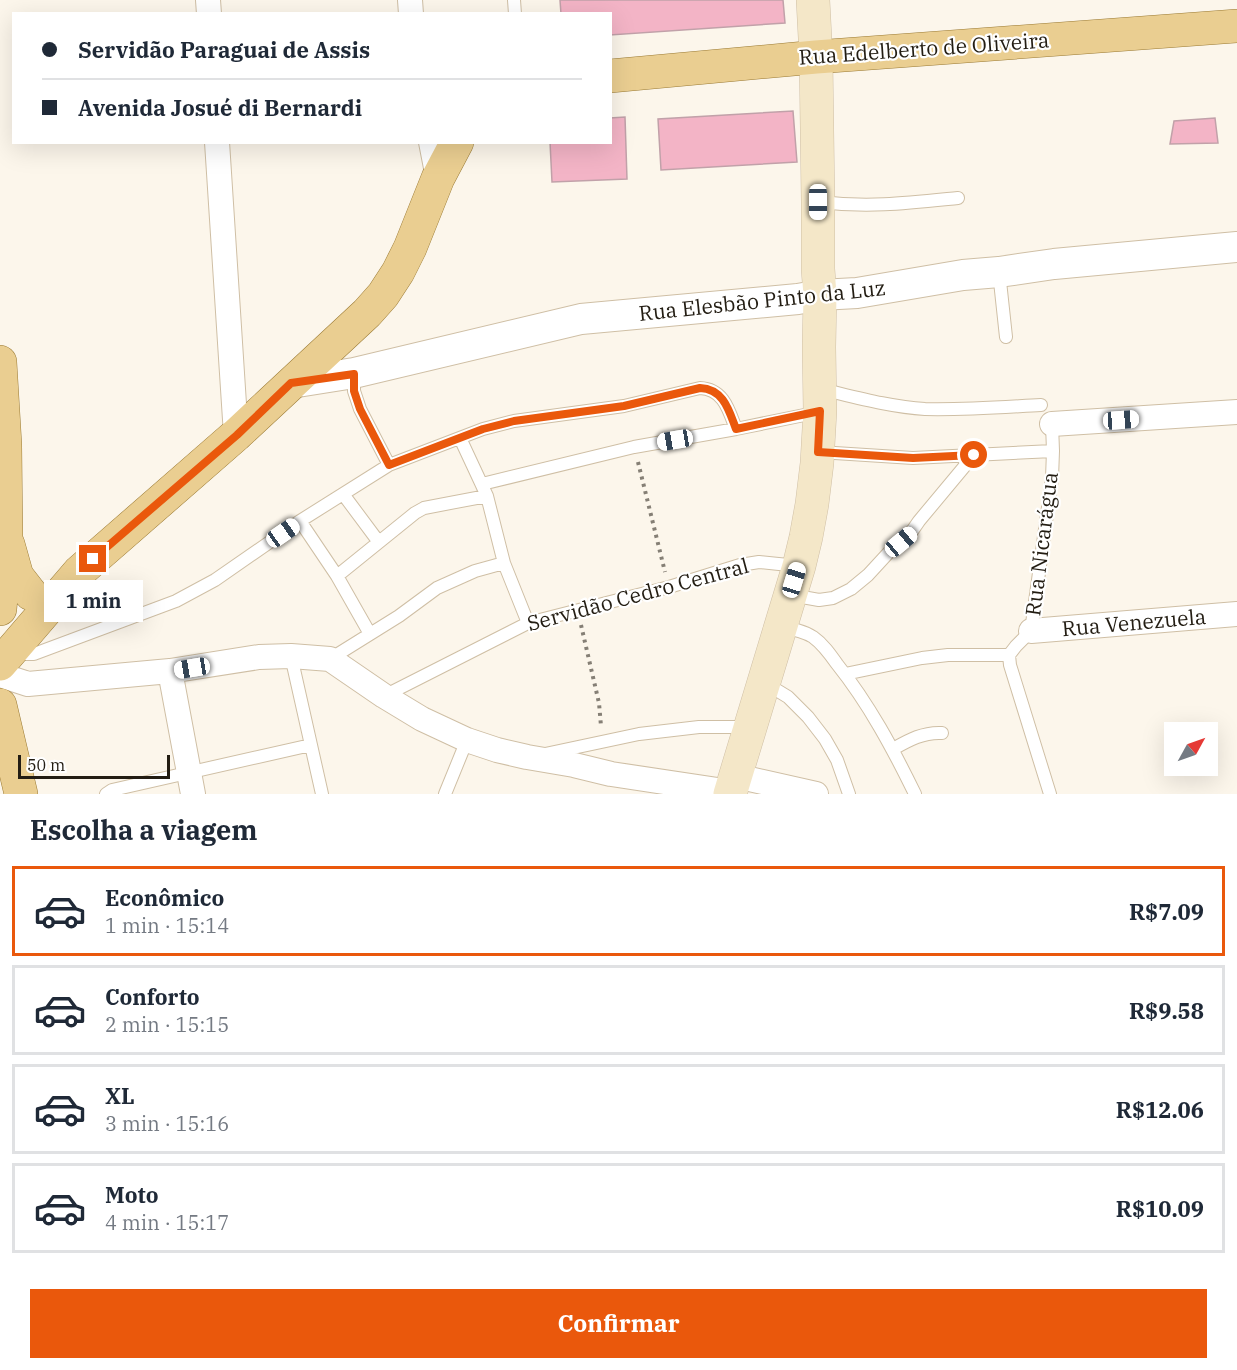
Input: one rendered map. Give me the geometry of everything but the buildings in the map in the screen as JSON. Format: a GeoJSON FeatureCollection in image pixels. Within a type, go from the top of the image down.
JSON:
{"type":"FeatureCollection","features":[{"type":"Feature","properties":{"kind":"main road"},"geometry":{"type":"LineString","coordinates":[[732,787],[806,537],[818,452],[820,295],[813,0]]}},
{"type":"Feature","properties":{"kind":"main road","name":"Rua Edelberto de Oliveira"},"geometry":{"type":"LineString","coordinates":[[612,76],[816,57],[1237,26]]}},
{"type":"Feature","properties":{"kind":"main road"},"geometry":{"type":"LineString","coordinates":[[3,664],[79,572],[237,435],[349,331],[383,295],[399,272],[411,248],[438,178],[456,144]]}},
{"type":"Feature","properties":{"kind":"main road"},"geometry":{"type":"LineString","coordinates":[[0,362],[5,445],[0,608],[79,572]]}},
{"type":"Feature","properties":{"kind":"main road"},"geometry":{"type":"LineString","coordinates":[[3,543],[17,576],[31,594]]}},
{"type":"Feature","properties":{"kind":"main road"},"geometry":{"type":"LineString","coordinates":[[0,705],[14,784]]}},
{"type":"Feature","properties":{"kind":"street"},"geometry":{"type":"LineString","coordinates":[[217,144],[237,435]]}},
{"type":"Feature","properties":{"kind":"street"},"geometry":{"type":"LineString","coordinates":[[431,144],[438,178]]}},
{"type":"Feature","properties":{"kind":"street","name":"Rua Elesbão Pinto da Luz"},"geometry":{"type":"LineString","coordinates":[[291,383],[354,374],[581,319],[857,293],[963,275],[1237,247]]}},
{"type":"Feature","properties":{"kind":"street"},"geometry":{"type":"LineString","coordinates":[[1046,415],[1237,412]]}},
{"type":"Feature","properties":{"kind":"street","name":"Rua Venezuela"},"geometry":{"type":"LineString","coordinates":[[1031,631],[1237,614]]}},
{"type":"Feature","properties":{"kind":"street"},"geometry":{"type":"LineString","coordinates":[[3,664],[28,684],[170,671],[259,657],[291,656],[330,659],[422,719],[467,740],[497,750],[611,774],[816,794]]}},
{"type":"Feature","properties":{"kind":"street"},"geometry":{"type":"LineString","coordinates":[[170,671],[191,784]]}},
{"type":"Feature","properties":{"kind":"lane"},"geometry":{"type":"LineString","coordinates":[[818,202],[868,206],[958,198]]}},
{"type":"Feature","properties":{"kind":"lane"},"geometry":{"type":"LineString","coordinates":[[999,272],[1006,337]]}},
{"type":"Feature","properties":{"kind":"lane"},"geometry":{"type":"LineString","coordinates":[[354,374],[354,391],[360,409],[389,465]]}},
{"type":"Feature","properties":{"kind":"lane"},"geometry":{"type":"LineString","coordinates":[[3,664],[177,601],[215,580],[300,521],[389,465],[483,429],[514,421],[624,406],[700,388],[710,389],[721,396],[736,429]]}},
{"type":"Feature","properties":{"kind":"lane"},"geometry":{"type":"LineString","coordinates":[[337,576],[378,541],[424,508],[634,447],[736,429],[820,400],[925,409],[1046,415]]}},
{"type":"Feature","properties":{"kind":"lane","name":"Rua Nicarágua"},"geometry":{"type":"LineString","coordinates":[[1009,655],[1031,631],[1052,478],[1053,451],[1046,415]]}},
{"type":"Feature","properties":{"kind":"lane"},"geometry":{"type":"LineString","coordinates":[[460,438],[485,490],[504,563],[528,623]]}},
{"type":"Feature","properties":{"kind":"lane"},"geometry":{"type":"LineString","coordinates":[[818,452],[913,458],[1053,451]]}},
{"type":"Feature","properties":{"kind":"lane","name":"Servidão Cedro Central"},"geometry":{"type":"LineString","coordinates":[[384,696],[528,623],[669,587],[740,565],[759,562],[794,580],[819,600],[833,598],[851,589],[868,575],[891,550],[910,534],[974,455]]}},
{"type":"Feature","properties":{"kind":"lane"},"geometry":{"type":"LineString","coordinates":[[343,494],[378,541]]}},
{"type":"Feature","properties":{"kind":"lane"},"geometry":{"type":"LineString","coordinates":[[300,521],[337,576],[370,634]]}},
{"type":"Feature","properties":{"kind":"lane"},"geometry":{"type":"LineString","coordinates":[[330,659],[399,616],[437,588],[476,571],[504,563]]}},
{"type":"Feature","properties":{"kind":"lane"},"geometry":{"type":"LineString","coordinates":[[780,626],[801,631],[823,645],[845,674],[893,749],[915,794]]}},
{"type":"Feature","properties":{"kind":"lane"},"geometry":{"type":"LineString","coordinates":[[845,674],[922,658],[948,655],[1009,655],[1015,684],[1050,794]]}},
{"type":"Feature","properties":{"kind":"lane"},"geometry":{"type":"LineString","coordinates":[[291,656],[322,794]]}},
{"type":"Feature","properties":{"kind":"lane"},"geometry":{"type":"LineString","coordinates":[[764,682],[788,697],[825,739],[837,760],[849,794]]}},
{"type":"Feature","properties":{"kind":"lane"},"geometry":{"type":"LineString","coordinates":[[526,757],[665,730],[751,727]]}},
{"type":"Feature","properties":{"kind":"lane"},"geometry":{"type":"LineString","coordinates":[[893,749],[924,734],[942,733]]}},
{"type":"Feature","properties":{"kind":"lane"},"geometry":{"type":"LineString","coordinates":[[445,794],[467,740]]}},
{"type":"Feature","properties":{"kind":"lane"},"geometry":{"type":"LineString","coordinates":[[106,794],[112,790],[191,784],[311,745]]}},
{"type":"Feature","properties":{"kind":"path"},"geometry":{"type":"LineString","coordinates":[[634,447],[669,587]]}},
{"type":"Feature","properties":{"kind":"path"},"geometry":{"type":"LineString","coordinates":[[577,610],[599,703],[603,742]]}},
{"type":"Feature","properties":{"kind":"route"},"geometry":{"type":"LineString","coordinates":[[93,559],[237,435],[291,383],[354,374],[354,391],[360,409],[389,465],[483,429],[514,421],[624,406],[700,388],[710,389],[721,396],[736,429],[820,411],[818,452],[913,458],[974,455]]}}]}
